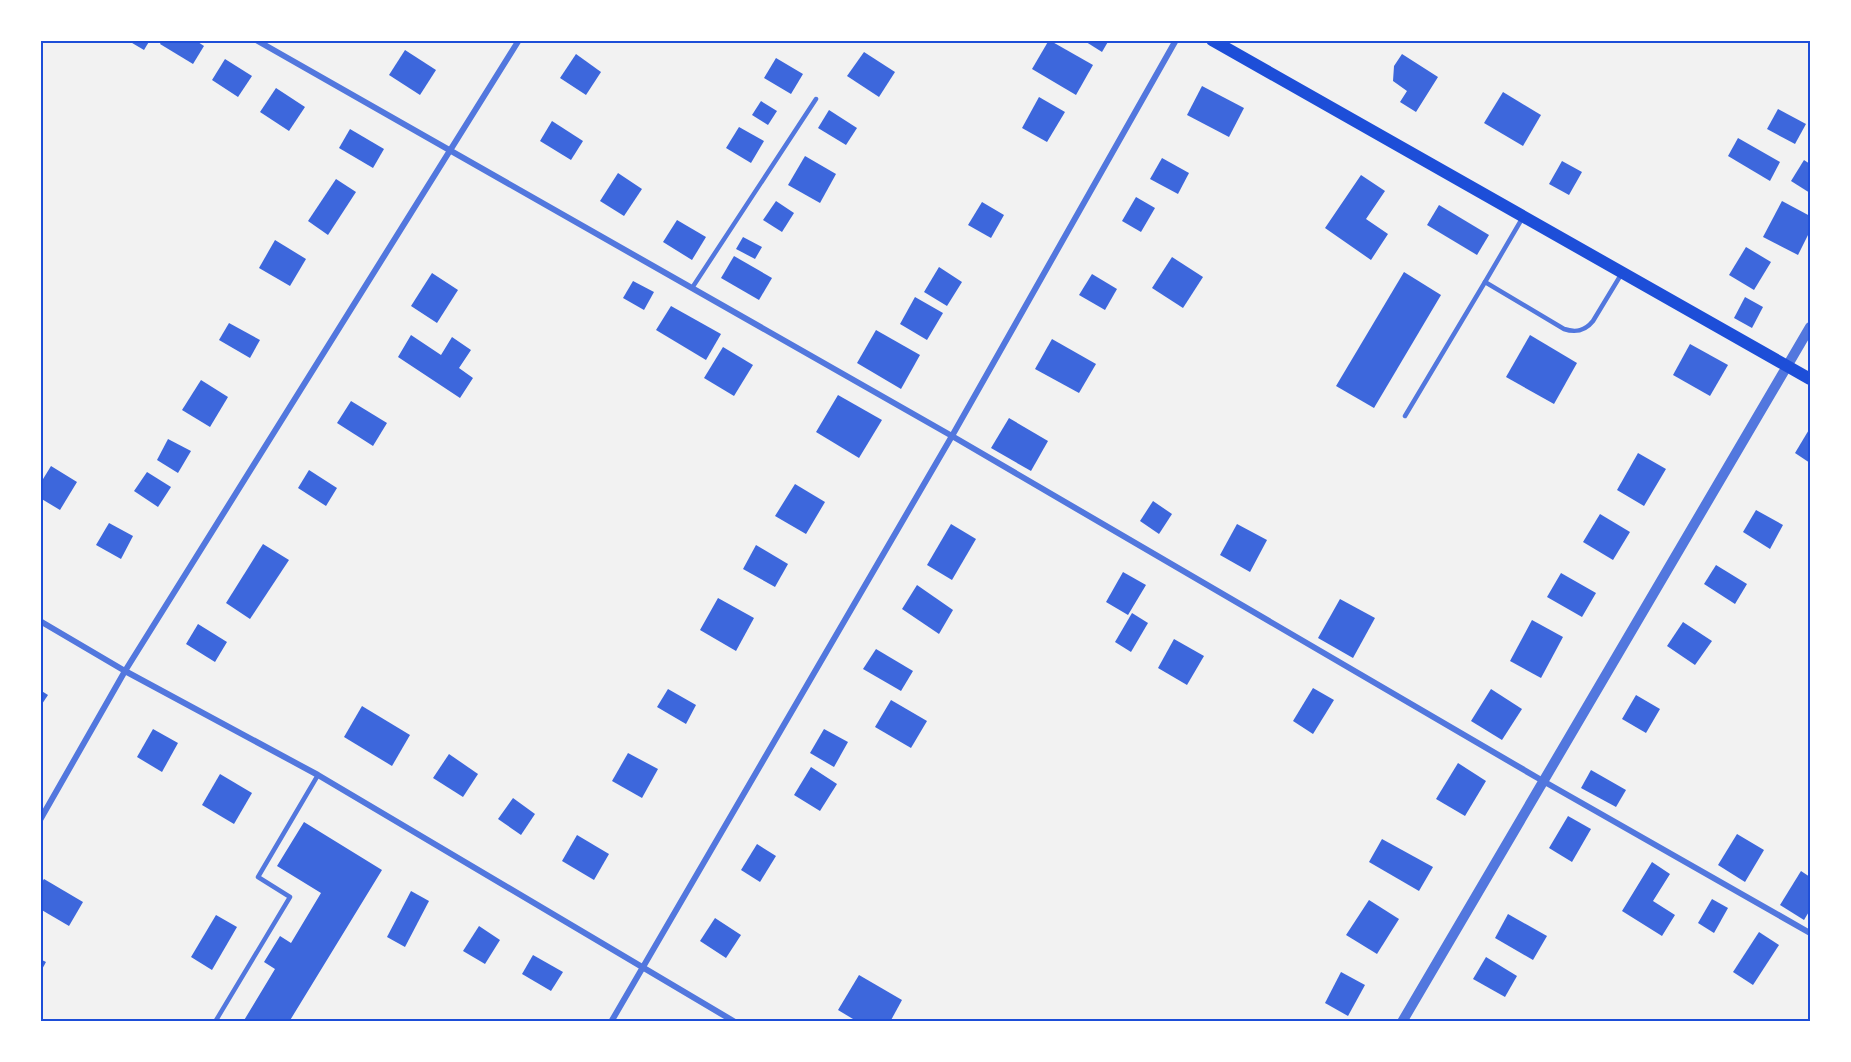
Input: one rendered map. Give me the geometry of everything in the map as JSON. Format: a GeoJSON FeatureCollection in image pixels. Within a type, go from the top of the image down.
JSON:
{"type":"FeatureCollection","features":[{"type":"Feature","properties":{"kind":"main road"},"geometry":{"type":"LineString","coordinates":[[1212,40],[1810,379]]}},
{"type":"Feature","properties":{"kind":"street"},"geometry":{"type":"LineString","coordinates":[[256,40],[952,436],[1544,781],[1810,933]]}},
{"type":"Feature","properties":{"kind":"street"},"geometry":{"type":"LineString","coordinates":[[40,820],[125,671],[452,151],[519,40]]}},
{"type":"Feature","properties":{"kind":"street"},"geometry":{"type":"LineString","coordinates":[[611,1022],[952,436],[1176,40]]}},
{"type":"Feature","properties":{"kind":"street"},"geometry":{"type":"LineString","coordinates":[[1402,1022],[1810,327]]}},
{"type":"Feature","properties":{"kind":"street"},"geometry":{"type":"LineString","coordinates":[[40,621],[125,671],[318,775],[735,1022]]}},
{"type":"Feature","properties":{"kind":"lane"},"geometry":{"type":"LineString","coordinates":[[692,288],[816,99]]}},
{"type":"Feature","properties":{"kind":"lane"},"geometry":{"type":"LineString","coordinates":[[1405,416],[1523,217]]}},
{"type":"Feature","properties":{"kind":"lane"},"geometry":{"type":"LineString","coordinates":[[1485,282],[1564,329],[1578,331],[1588,327],[1593,321],[1622,273]]}},
{"type":"Feature","properties":{"kind":"lane"},"geometry":{"type":"LineString","coordinates":[[215,1022],[290,897],[258,877],[318,775]]}},
{"type":"Feature","properties":{"kind":"building"},"geometry":{"type":"Polygon","coordinates":[[[127,40],[150,40],[144,50],[127,40]]]}},
{"type":"Feature","properties":{"kind":"building"},"geometry":{"type":"Polygon","coordinates":[[[162,40],[195,40],[204,46],[193,64],[160,44],[162,40]]]}},
{"type":"Feature","properties":{"kind":"building"},"geometry":{"type":"Polygon","coordinates":[[[1049,40],[1093,65],[1076,95],[1032,69],[1049,40]]]}},
{"type":"Feature","properties":{"kind":"building"},"geometry":{"type":"Polygon","coordinates":[[[1083,40],[1109,40],[1102,52],[1083,40]]]}},
{"type":"Feature","properties":{"kind":"building"},"geometry":{"type":"Polygon","coordinates":[[[405,50],[436,70],[420,95],[389,75],[405,50]]]}},
{"type":"Feature","properties":{"kind":"building"},"geometry":{"type":"Polygon","coordinates":[[[864,52],[895,72],[879,97],[847,76],[864,52]]]}},
{"type":"Feature","properties":{"kind":"building"},"geometry":{"type":"Polygon","coordinates":[[[576,54],[601,72],[586,95],[560,78],[576,54]]]}},
{"type":"Feature","properties":{"kind":"building"},"geometry":{"type":"Polygon","coordinates":[[[1402,54],[1438,77],[1416,112],[1400,102],[1407,91],[1393,81],[1394,66],[1402,54]]]}},
{"type":"Feature","properties":{"kind":"building"},"geometry":{"type":"Polygon","coordinates":[[[776,58],[803,74],[791,94],[764,78],[776,58]]]}},
{"type":"Feature","properties":{"kind":"building"},"geometry":{"type":"Polygon","coordinates":[[[225,59],[252,76],[238,97],[212,80],[225,59]]]}},
{"type":"Feature","properties":{"kind":"building"},"geometry":{"type":"Polygon","coordinates":[[[1202,86],[1244,108],[1229,137],[1187,115],[1202,86]]]}},
{"type":"Feature","properties":{"kind":"building"},"geometry":{"type":"Polygon","coordinates":[[[276,88],[305,107],[289,131],[260,112],[276,88]]]}},
{"type":"Feature","properties":{"kind":"building"},"geometry":{"type":"Polygon","coordinates":[[[1503,92],[1541,115],[1523,146],[1484,123],[1503,92]]]}},
{"type":"Feature","properties":{"kind":"building"},"geometry":{"type":"Polygon","coordinates":[[[1039,97],[1065,112],[1047,142],[1022,128],[1039,97]]]}},
{"type":"Feature","properties":{"kind":"building"},"geometry":{"type":"Polygon","coordinates":[[[761,101],[777,111],[768,125],[752,115],[761,101]]]}},
{"type":"Feature","properties":{"kind":"building"},"geometry":{"type":"Polygon","coordinates":[[[1778,109],[1806,124],[1795,144],[1767,129],[1778,109]]]}},
{"type":"Feature","properties":{"kind":"building"},"geometry":{"type":"Polygon","coordinates":[[[829,110],[857,128],[846,145],[818,128],[829,110]]]}},
{"type":"Feature","properties":{"kind":"building"},"geometry":{"type":"Polygon","coordinates":[[[552,121],[583,141],[571,160],[540,141],[552,121]]]}},
{"type":"Feature","properties":{"kind":"building"},"geometry":{"type":"Polygon","coordinates":[[[739,127],[764,141],[751,163],[726,148],[739,127]]]}},
{"type":"Feature","properties":{"kind":"building"},"geometry":{"type":"Polygon","coordinates":[[[350,129],[384,149],[373,168],[339,148],[350,129]]]}},
{"type":"Feature","properties":{"kind":"building"},"geometry":{"type":"Polygon","coordinates":[[[1738,138],[1780,162],[1770,181],[1728,156],[1738,138]]]}},
{"type":"Feature","properties":{"kind":"building"},"geometry":{"type":"Polygon","coordinates":[[[805,156],[836,174],[820,203],[788,185],[805,156]]]}},
{"type":"Feature","properties":{"kind":"building"},"geometry":{"type":"Polygon","coordinates":[[[1162,158],[1189,173],[1178,194],[1150,179],[1162,158]]]}},
{"type":"Feature","properties":{"kind":"building"},"geometry":{"type":"Polygon","coordinates":[[[1804,160],[1810,164],[1810,193],[1791,181],[1804,160]]]}},
{"type":"Feature","properties":{"kind":"building"},"geometry":{"type":"Polygon","coordinates":[[[1562,161],[1582,172],[1569,195],[1549,184],[1562,161]]]}},
{"type":"Feature","properties":{"kind":"building"},"geometry":{"type":"Polygon","coordinates":[[[618,173],[642,189],[624,216],[600,201],[618,173]]]}},
{"type":"Feature","properties":{"kind":"building"},"geometry":{"type":"Polygon","coordinates":[[[1361,175],[1385,191],[1366,219],[1388,234],[1371,260],[1325,228],[1361,175]]]}},
{"type":"Feature","properties":{"kind":"building"},"geometry":{"type":"Polygon","coordinates":[[[336,179],[356,192],[328,235],[308,221],[336,179]]]}},
{"type":"Feature","properties":{"kind":"building"},"geometry":{"type":"Polygon","coordinates":[[[1136,197],[1155,208],[1141,232],[1122,221],[1136,197]]]}},
{"type":"Feature","properties":{"kind":"building"},"geometry":{"type":"Polygon","coordinates":[[[776,201],[794,213],[782,232],[763,220],[776,201]]]}},
{"type":"Feature","properties":{"kind":"building"},"geometry":{"type":"Polygon","coordinates":[[[1782,201],[1810,216],[1810,231],[1798,255],[1763,237],[1782,201]]]}},
{"type":"Feature","properties":{"kind":"building"},"geometry":{"type":"Polygon","coordinates":[[[982,202],[1004,215],[991,238],[968,225],[982,202]]]}},
{"type":"Feature","properties":{"kind":"building"},"geometry":{"type":"Polygon","coordinates":[[[1439,205],[1489,235],[1477,255],[1427,225],[1439,205]]]}},
{"type":"Feature","properties":{"kind":"building"},"geometry":{"type":"Polygon","coordinates":[[[677,220],[706,237],[692,260],[663,242],[677,220]]]}},
{"type":"Feature","properties":{"kind":"building"},"geometry":{"type":"Polygon","coordinates":[[[743,237],[762,247],[755,259],[736,249],[743,237]]]}},
{"type":"Feature","properties":{"kind":"building"},"geometry":{"type":"Polygon","coordinates":[[[275,240],[306,259],[290,286],[259,268],[275,240]]]}},
{"type":"Feature","properties":{"kind":"building"},"geometry":{"type":"Polygon","coordinates":[[[1746,247],[1771,262],[1754,290],[1729,275],[1746,247]]]}},
{"type":"Feature","properties":{"kind":"building"},"geometry":{"type":"Polygon","coordinates":[[[734,256],[772,278],[759,300],[721,278],[734,256]]]}},
{"type":"Feature","properties":{"kind":"building"},"geometry":{"type":"Polygon","coordinates":[[[1172,257],[1203,277],[1183,308],[1152,288],[1172,257]]]}},
{"type":"Feature","properties":{"kind":"building"},"geometry":{"type":"Polygon","coordinates":[[[939,267],[962,282],[947,306],[924,292],[939,267]]]}},
{"type":"Feature","properties":{"kind":"building"},"geometry":{"type":"Polygon","coordinates":[[[1404,272],[1441,295],[1374,408],[1336,386],[1404,272]]]}},
{"type":"Feature","properties":{"kind":"building"},"geometry":{"type":"Polygon","coordinates":[[[432,273],[458,290],[437,323],[411,306],[432,273]]]}},
{"type":"Feature","properties":{"kind":"building"},"geometry":{"type":"Polygon","coordinates":[[[1092,274],[1117,289],[1105,310],[1079,295],[1092,274]]]}},
{"type":"Feature","properties":{"kind":"building"},"geometry":{"type":"Polygon","coordinates":[[[633,281],[654,292],[644,310],[623,298],[633,281]]]}},
{"type":"Feature","properties":{"kind":"building"},"geometry":{"type":"Polygon","coordinates":[[[915,297],[943,313],[927,340],[900,324],[915,297]]]}},
{"type":"Feature","properties":{"kind":"building"},"geometry":{"type":"Polygon","coordinates":[[[1745,297],[1763,307],[1752,328],[1734,318],[1745,297]]]}},
{"type":"Feature","properties":{"kind":"building"},"geometry":{"type":"Polygon","coordinates":[[[671,306],[721,334],[706,360],[656,330],[671,306]]]}},
{"type":"Feature","properties":{"kind":"building"},"geometry":{"type":"Polygon","coordinates":[[[229,323],[260,340],[250,358],[219,340],[229,323]]]}},
{"type":"Feature","properties":{"kind":"building"},"geometry":{"type":"Polygon","coordinates":[[[876,330],[920,355],[901,389],[857,363],[876,330]]]}},
{"type":"Feature","properties":{"kind":"building"},"geometry":{"type":"Polygon","coordinates":[[[411,335],[441,355],[452,337],[471,350],[459,368],[473,378],[460,398],[398,357],[411,335]]]}},
{"type":"Feature","properties":{"kind":"building"},"geometry":{"type":"Polygon","coordinates":[[[1530,335],[1577,363],[1554,404],[1506,377],[1530,335]]]}},
{"type":"Feature","properties":{"kind":"building"},"geometry":{"type":"Polygon","coordinates":[[[1052,339],[1096,364],[1079,393],[1035,369],[1052,339]]]}},
{"type":"Feature","properties":{"kind":"building"},"geometry":{"type":"Polygon","coordinates":[[[1690,344],[1728,365],[1710,396],[1673,375],[1690,344]]]}},
{"type":"Feature","properties":{"kind":"building"},"geometry":{"type":"Polygon","coordinates":[[[723,347],[753,365],[734,396],[704,378],[723,347]]]}},
{"type":"Feature","properties":{"kind":"building"},"geometry":{"type":"Polygon","coordinates":[[[201,380],[228,397],[210,427],[182,410],[201,380]]]}},
{"type":"Feature","properties":{"kind":"building"},"geometry":{"type":"Polygon","coordinates":[[[838,395],[882,420],[859,458],[816,432],[838,395]]]}},
{"type":"Feature","properties":{"kind":"building"},"geometry":{"type":"Polygon","coordinates":[[[351,401],[387,423],[373,446],[337,423],[351,401]]]}},
{"type":"Feature","properties":{"kind":"building"},"geometry":{"type":"Polygon","coordinates":[[[1009,418],[1048,441],[1031,471],[991,448],[1009,418]]]}},
{"type":"Feature","properties":{"kind":"building"},"geometry":{"type":"Polygon","coordinates":[[[1810,428],[1810,463],[1795,453],[1810,428]]]}},
{"type":"Feature","properties":{"kind":"building"},"geometry":{"type":"Polygon","coordinates":[[[168,439],[191,451],[178,473],[157,460],[168,439]]]}},
{"type":"Feature","properties":{"kind":"building"},"geometry":{"type":"Polygon","coordinates":[[[1638,453],[1666,469],[1644,506],[1617,490],[1638,453]]]}},
{"type":"Feature","properties":{"kind":"building"},"geometry":{"type":"Polygon","coordinates":[[[51,466],[77,482],[60,510],[40,498],[40,484],[51,466]]]}},
{"type":"Feature","properties":{"kind":"building"},"geometry":{"type":"Polygon","coordinates":[[[309,470],[337,488],[326,506],[298,488],[309,470]]]}},
{"type":"Feature","properties":{"kind":"building"},"geometry":{"type":"Polygon","coordinates":[[[147,472],[171,487],[158,507],[134,491],[147,472]]]}},
{"type":"Feature","properties":{"kind":"building"},"geometry":{"type":"Polygon","coordinates":[[[795,484],[825,502],[806,534],[775,516],[795,484]]]}},
{"type":"Feature","properties":{"kind":"building"},"geometry":{"type":"Polygon","coordinates":[[[1153,501],[1172,514],[1159,534],[1140,521],[1153,501]]]}},
{"type":"Feature","properties":{"kind":"building"},"geometry":{"type":"Polygon","coordinates":[[[1756,510],[1783,525],[1770,549],[1743,532],[1756,510]]]}},
{"type":"Feature","properties":{"kind":"building"},"geometry":{"type":"Polygon","coordinates":[[[1600,514],[1630,532],[1613,560],[1583,542],[1600,514]]]}},
{"type":"Feature","properties":{"kind":"building"},"geometry":{"type":"Polygon","coordinates":[[[109,523],[133,536],[121,559],[96,545],[109,523]]]}},
{"type":"Feature","properties":{"kind":"building"},"geometry":{"type":"Polygon","coordinates":[[[951,524],[976,539],[952,580],[927,565],[951,524]]]}},
{"type":"Feature","properties":{"kind":"building"},"geometry":{"type":"Polygon","coordinates":[[[1237,524],[1267,540],[1250,572],[1220,555],[1237,524]]]}},
{"type":"Feature","properties":{"kind":"building"},"geometry":{"type":"Polygon","coordinates":[[[263,544],[289,560],[250,619],[226,603],[263,544]]]}},
{"type":"Feature","properties":{"kind":"building"},"geometry":{"type":"Polygon","coordinates":[[[756,545],[788,564],[775,587],[743,569],[756,545]]]}},
{"type":"Feature","properties":{"kind":"building"},"geometry":{"type":"Polygon","coordinates":[[[1716,565],[1747,584],[1735,604],[1704,584],[1716,565]]]}},
{"type":"Feature","properties":{"kind":"building"},"geometry":{"type":"Polygon","coordinates":[[[1123,572],[1146,585],[1128,615],[1106,602],[1123,572]]]}},
{"type":"Feature","properties":{"kind":"building"},"geometry":{"type":"Polygon","coordinates":[[[1561,573],[1596,593],[1582,617],[1547,597],[1561,573]]]}},
{"type":"Feature","properties":{"kind":"building"},"geometry":{"type":"Polygon","coordinates":[[[917,585],[953,610],[939,634],[902,609],[917,585]]]}},
{"type":"Feature","properties":{"kind":"building"},"geometry":{"type":"Polygon","coordinates":[[[718,598],[754,618],[736,651],[700,630],[718,598]]]}},
{"type":"Feature","properties":{"kind":"building"},"geometry":{"type":"Polygon","coordinates":[[[1340,599],[1375,618],[1353,658],[1318,638],[1340,599]]]}},
{"type":"Feature","properties":{"kind":"building"},"geometry":{"type":"Polygon","coordinates":[[[1132,613],[1148,623],[1131,652],[1115,642],[1132,613]]]}},
{"type":"Feature","properties":{"kind":"building"},"geometry":{"type":"Polygon","coordinates":[[[1532,620],[1563,637],[1541,678],[1510,661],[1532,620]]]}},
{"type":"Feature","properties":{"kind":"building"},"geometry":{"type":"Polygon","coordinates":[[[1683,622],[1712,641],[1695,665],[1667,646],[1683,622]]]}},
{"type":"Feature","properties":{"kind":"building"},"geometry":{"type":"Polygon","coordinates":[[[198,624],[227,642],[215,662],[186,644],[198,624]]]}},
{"type":"Feature","properties":{"kind":"building"},"geometry":{"type":"Polygon","coordinates":[[[1174,639],[1204,656],[1187,685],[1158,668],[1174,639]]]}},
{"type":"Feature","properties":{"kind":"building"},"geometry":{"type":"Polygon","coordinates":[[[876,649],[913,671],[901,691],[863,669],[876,649]]]}},
{"type":"Feature","properties":{"kind":"building"},"geometry":{"type":"Polygon","coordinates":[[[1313,688],[1334,700],[1313,734],[1293,721],[1313,688]]]}},
{"type":"Feature","properties":{"kind":"building"},"geometry":{"type":"Polygon","coordinates":[[[668,689],[696,705],[686,724],[657,707],[668,689]]]}},
{"type":"Feature","properties":{"kind":"building"},"geometry":{"type":"Polygon","coordinates":[[[1491,689],[1522,709],[1502,740],[1471,721],[1491,689]]]}},
{"type":"Feature","properties":{"kind":"building"},"geometry":{"type":"Polygon","coordinates":[[[40,690],[48,695],[40,707],[40,690]]]}},
{"type":"Feature","properties":{"kind":"building"},"geometry":{"type":"Polygon","coordinates":[[[1636,695],[1660,709],[1646,733],[1622,719],[1636,695]]]}},
{"type":"Feature","properties":{"kind":"building"},"geometry":{"type":"Polygon","coordinates":[[[891,700],[927,721],[911,748],[875,727],[891,700]]]}},
{"type":"Feature","properties":{"kind":"building"},"geometry":{"type":"Polygon","coordinates":[[[362,706],[410,735],[392,766],[344,737],[362,706]]]}},
{"type":"Feature","properties":{"kind":"building"},"geometry":{"type":"Polygon","coordinates":[[[153,729],[178,743],[162,772],[137,757],[153,729]]]}},
{"type":"Feature","properties":{"kind":"building"},"geometry":{"type":"Polygon","coordinates":[[[824,729],[848,742],[834,767],[810,753],[824,729]]]}},
{"type":"Feature","properties":{"kind":"building"},"geometry":{"type":"Polygon","coordinates":[[[628,753],[658,769],[642,798],[612,781],[628,753]]]}},
{"type":"Feature","properties":{"kind":"building"},"geometry":{"type":"Polygon","coordinates":[[[449,754],[478,774],[463,797],[433,778],[449,754]]]}},
{"type":"Feature","properties":{"kind":"building"},"geometry":{"type":"Polygon","coordinates":[[[1458,763],[1486,781],[1465,816],[1436,799],[1458,763]]]}},
{"type":"Feature","properties":{"kind":"building"},"geometry":{"type":"Polygon","coordinates":[[[811,767],[837,784],[820,811],[794,795],[811,767]]]}},
{"type":"Feature","properties":{"kind":"building"},"geometry":{"type":"Polygon","coordinates":[[[1591,770],[1626,790],[1616,807],[1581,788],[1591,770]]]}},
{"type":"Feature","properties":{"kind":"building"},"geometry":{"type":"Polygon","coordinates":[[[220,774],[252,793],[234,824],[202,805],[220,774]]]}},
{"type":"Feature","properties":{"kind":"building"},"geometry":{"type":"Polygon","coordinates":[[[513,798],[535,814],[521,835],[498,819],[513,798]]]}},
{"type":"Feature","properties":{"kind":"building"},"geometry":{"type":"Polygon","coordinates":[[[1568,816],[1591,829],[1572,862],[1549,848],[1568,816]]]}},
{"type":"Feature","properties":{"kind":"building"},"geometry":{"type":"Polygon","coordinates":[[[304,822],[382,870],[289,1022],[243,1022],[275,969],[264,962],[280,936],[291,943],[321,893],[277,866],[304,822]]]}},
{"type":"Feature","properties":{"kind":"building"},"geometry":{"type":"Polygon","coordinates":[[[1737,834],[1764,850],[1745,882],[1718,865],[1737,834]]]}},
{"type":"Feature","properties":{"kind":"building"},"geometry":{"type":"Polygon","coordinates":[[[577,835],[609,854],[594,880],[562,861],[577,835]]]}},
{"type":"Feature","properties":{"kind":"building"},"geometry":{"type":"Polygon","coordinates":[[[1382,839],[1433,867],[1419,891],[1369,862],[1382,839]]]}},
{"type":"Feature","properties":{"kind":"building"},"geometry":{"type":"Polygon","coordinates":[[[757,844],[776,856],[760,882],[741,870],[757,844]]]}},
{"type":"Feature","properties":{"kind":"building"},"geometry":{"type":"Polygon","coordinates":[[[1652,862],[1670,874],[1653,901],[1675,915],[1662,936],[1622,911],[1652,862]]]}},
{"type":"Feature","properties":{"kind":"building"},"geometry":{"type":"Polygon","coordinates":[[[1801,871],[1810,877],[1810,910],[1804,920],[1780,905],[1801,871]]]}},
{"type":"Feature","properties":{"kind":"building"},"geometry":{"type":"Polygon","coordinates":[[[44,879],[83,902],[69,926],[40,909],[40,885],[44,879]]]}},
{"type":"Feature","properties":{"kind":"building"},"geometry":{"type":"Polygon","coordinates":[[[411,891],[429,901],[405,947],[387,937],[411,891]]]}},
{"type":"Feature","properties":{"kind":"building"},"geometry":{"type":"Polygon","coordinates":[[[1712,899],[1728,908],[1714,933],[1698,923],[1712,899]]]}},
{"type":"Feature","properties":{"kind":"building"},"geometry":{"type":"Polygon","coordinates":[[[1369,900],[1399,919],[1377,954],[1346,935],[1369,900]]]}},
{"type":"Feature","properties":{"kind":"building"},"geometry":{"type":"Polygon","coordinates":[[[1508,914],[1547,936],[1533,960],[1495,938],[1508,914]]]}},
{"type":"Feature","properties":{"kind":"building"},"geometry":{"type":"Polygon","coordinates":[[[216,915],[237,927],[212,970],[191,957],[216,915]]]}},
{"type":"Feature","properties":{"kind":"building"},"geometry":{"type":"Polygon","coordinates":[[[715,918],[741,935],[726,958],[700,941],[715,918]]]}},
{"type":"Feature","properties":{"kind":"building"},"geometry":{"type":"Polygon","coordinates":[[[479,926],[500,940],[485,964],[463,951],[479,926]]]}},
{"type":"Feature","properties":{"kind":"building"},"geometry":{"type":"Polygon","coordinates":[[[1759,932],[1779,945],[1753,985],[1733,972],[1759,932]]]}},
{"type":"Feature","properties":{"kind":"building"},"geometry":{"type":"Polygon","coordinates":[[[533,955],[563,972],[551,991],[522,974],[533,955]]]}},
{"type":"Feature","properties":{"kind":"building"},"geometry":{"type":"Polygon","coordinates":[[[1486,957],[1517,976],[1505,997],[1473,979],[1486,957]]]}},
{"type":"Feature","properties":{"kind":"building"},"geometry":{"type":"Polygon","coordinates":[[[40,959],[46,962],[40,973],[40,959]]]}},
{"type":"Feature","properties":{"kind":"building"},"geometry":{"type":"Polygon","coordinates":[[[1341,972],[1365,985],[1348,1016],[1325,1003],[1341,972]]]}},
{"type":"Feature","properties":{"kind":"building"},"geometry":{"type":"Polygon","coordinates":[[[859,975],[902,1000],[890,1022],[858,1022],[838,1010],[859,975]]]}}]}
